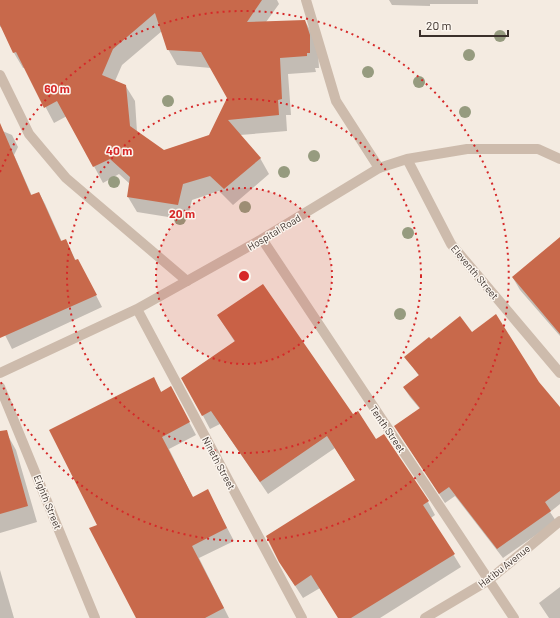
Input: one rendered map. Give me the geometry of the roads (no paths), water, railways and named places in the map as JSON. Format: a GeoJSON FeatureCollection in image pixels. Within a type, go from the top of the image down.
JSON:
{"type":"FeatureCollection","features":[{"type":"Feature","properties":{"kind":"street"},"geometry":{"type":"LineString","coordinates":[[306,0],[336,101],[379,168]]}},
{"type":"Feature","properties":{"kind":"street"},"geometry":{"type":"LineString","coordinates":[[0,75],[29,134],[66,178],[187,281]]}},
{"type":"Feature","properties":{"kind":"street","name":"Hospital Road"},"geometry":{"type":"LineString","coordinates":[[0,373],[137,309],[262,239],[379,168],[408,158],[466,149],[538,149],[560,159]]}},
{"type":"Feature","properties":{"kind":"street","name":"Eleventh Street"},"geometry":{"type":"LineString","coordinates":[[408,158],[451,244],[560,373]]}},
{"type":"Feature","properties":{"kind":"street","name":"Tenth Street"},"geometry":{"type":"LineString","coordinates":[[262,239],[514,618]]}},
{"type":"Feature","properties":{"kind":"street","name":"Nineth Street"},"geometry":{"type":"LineString","coordinates":[[137,309],[302,618]]}},
{"type":"Feature","properties":{"kind":"street","name":"Eighth Street"},"geometry":{"type":"LineString","coordinates":[[0,387],[95,618]]}},
{"type":"Feature","properties":{"kind":"street","name":"Hatibu Avenue"},"geometry":{"type":"LineString","coordinates":[[425,618],[489,580],[560,521]]}}]}
